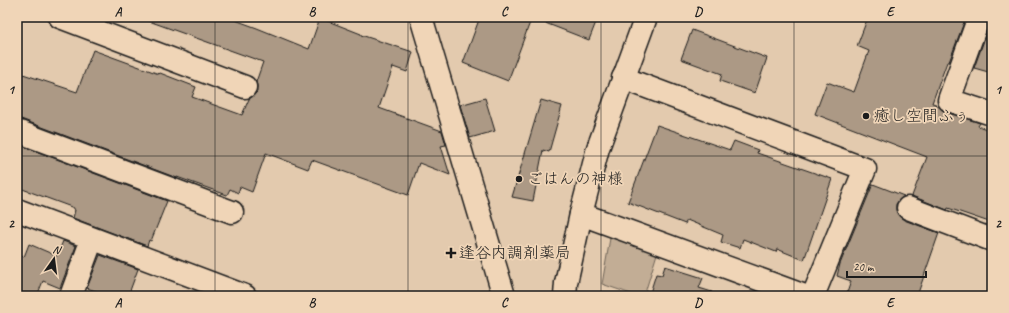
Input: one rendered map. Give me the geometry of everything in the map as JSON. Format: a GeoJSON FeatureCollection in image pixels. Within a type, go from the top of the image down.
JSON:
{"type":"FeatureCollection","features":[{"type":"Feature","properties":{"kind":"street"},"geometry":{"type":"LineString","coordinates":[[60,17],[245,87]]}},
{"type":"Feature","properties":{"kind":"street"},"geometry":{"type":"LineString","coordinates":[[421,17],[504,296]]}},
{"type":"Feature","properties":{"kind":"street"},"geometry":{"type":"LineString","coordinates":[[565,296],[566,283],[581,214],[598,148],[646,17]]}},
{"type":"Feature","properties":{"kind":"street"},"geometry":{"type":"LineString","coordinates":[[979,17],[949,100],[992,114]]}},
{"type":"Feature","properties":{"kind":"street"},"geometry":{"type":"LineString","coordinates":[[623,78],[865,169],[813,296]]}},
{"type":"Feature","properties":{"kind":"street"},"geometry":{"type":"LineString","coordinates":[[17,131],[232,212]]}},
{"type":"Feature","properties":{"kind":"street"},"geometry":{"type":"LineString","coordinates":[[908,208],[992,240]]}},
{"type":"Feature","properties":{"kind":"street"},"geometry":{"type":"LineString","coordinates":[[17,210],[92,239],[204,289],[245,296]]}},
{"type":"Feature","properties":{"kind":"street"},"geometry":{"type":"LineString","coordinates":[[581,214],[805,296]]}},
{"type":"Feature","properties":{"kind":"street"},"geometry":{"type":"LineString","coordinates":[[71,296],[92,239]]}},
{"type":"Feature","properties":{"kind":"shaded area"},"geometry":{"type":"Polygon","coordinates":[[[612,227],[660,244],[644,296],[637,296],[602,284],[612,227]]]}},
{"type":"Feature","properties":{"kind":"building"},"geometry":{"type":"Polygon","coordinates":[[[146,17],[227,17],[309,49],[320,18],[361,35],[413,52],[407,72],[393,67],[379,108],[442,131],[446,145],[441,146],[450,175],[419,163],[408,195],[312,160],[308,169],[266,153],[252,192],[240,187],[238,193],[230,189],[227,195],[177,178],[21,119],[17,119],[17,72],[77,92],[93,50],[196,87],[192,97],[242,115],[249,99],[257,92],[256,82],[263,62],[146,20],[146,17]]]}},
{"type":"Feature","properties":{"kind":"building"},"geometry":{"type":"Polygon","coordinates":[[[480,17],[532,17],[508,81],[463,63],[480,17]]]}},
{"type":"Feature","properties":{"kind":"building"},"geometry":{"type":"Polygon","coordinates":[[[535,17],[598,17],[589,40],[535,19],[535,17]]]}},
{"type":"Feature","properties":{"kind":"building"},"geometry":{"type":"Polygon","coordinates":[[[868,17],[966,17],[932,103],[936,104],[935,105],[945,112],[980,123],[978,126],[992,131],[992,223],[948,208],[947,210],[912,196],[927,157],[815,114],[827,82],[854,92],[869,51],[857,46],[868,17]]]}},
{"type":"Feature","properties":{"kind":"building"},"geometry":{"type":"Polygon","coordinates":[[[991,17],[992,73],[974,68],[991,21],[991,17]]]}},
{"type":"Feature","properties":{"kind":"building"},"geometry":{"type":"Polygon","coordinates":[[[692,30],[767,58],[755,93],[720,81],[722,74],[681,59],[692,30]]]}},
{"type":"Feature","properties":{"kind":"building"},"geometry":{"type":"Polygon","coordinates":[[[485,98],[495,131],[470,138],[460,105],[485,98]]]}},
{"type":"Feature","properties":{"kind":"building"},"geometry":{"type":"Polygon","coordinates":[[[541,100],[562,106],[549,152],[543,150],[533,201],[512,197],[541,100]]]}},
{"type":"Feature","properties":{"kind":"building"},"geometry":{"type":"Polygon","coordinates":[[[657,125],[730,150],[734,141],[758,150],[757,153],[832,179],[804,260],[777,249],[776,252],[743,239],[740,248],[721,242],[723,235],[687,220],[685,224],[628,202],[657,125]]]}},
{"type":"Feature","properties":{"kind":"building"},"geometry":{"type":"Polygon","coordinates":[[[17,144],[167,201],[151,241],[149,240],[147,246],[73,218],[74,208],[17,187],[17,144]]]}},
{"type":"Feature","properties":{"kind":"building"},"geometry":{"type":"Polygon","coordinates":[[[873,184],[904,196],[896,204],[896,210],[899,216],[904,220],[939,233],[917,296],[846,296],[851,281],[837,276],[840,264],[873,184]]]}},
{"type":"Feature","properties":{"kind":"building"},"geometry":{"type":"Polygon","coordinates":[[[63,241],[76,246],[60,288],[43,281],[37,296],[17,296],[17,254],[24,257],[29,244],[57,256],[63,241]]]}},
{"type":"Feature","properties":{"kind":"building"},"geometry":{"type":"Polygon","coordinates":[[[100,255],[138,269],[128,296],[110,296],[87,288],[100,255]]]}},
{"type":"Feature","properties":{"kind":"building"},"geometry":{"type":"Polygon","coordinates":[[[665,266],[703,278],[699,288],[712,292],[711,296],[649,296],[656,274],[662,275],[665,266]]]}},
{"type":"Feature","properties":{"kind":"place","name":"癒し空間ふぅ"},"geometry":{"type":"Point","coordinates":[866,116]}},
{"type":"Feature","properties":{"kind":"place","name":"ごはんの神様"},"geometry":{"type":"Point","coordinates":[519,179]}},
{"type":"Feature","properties":{"kind":"place","name":"逢谷内調剤薬局"},"geometry":{"type":"Point","coordinates":[451,253]}}]}
